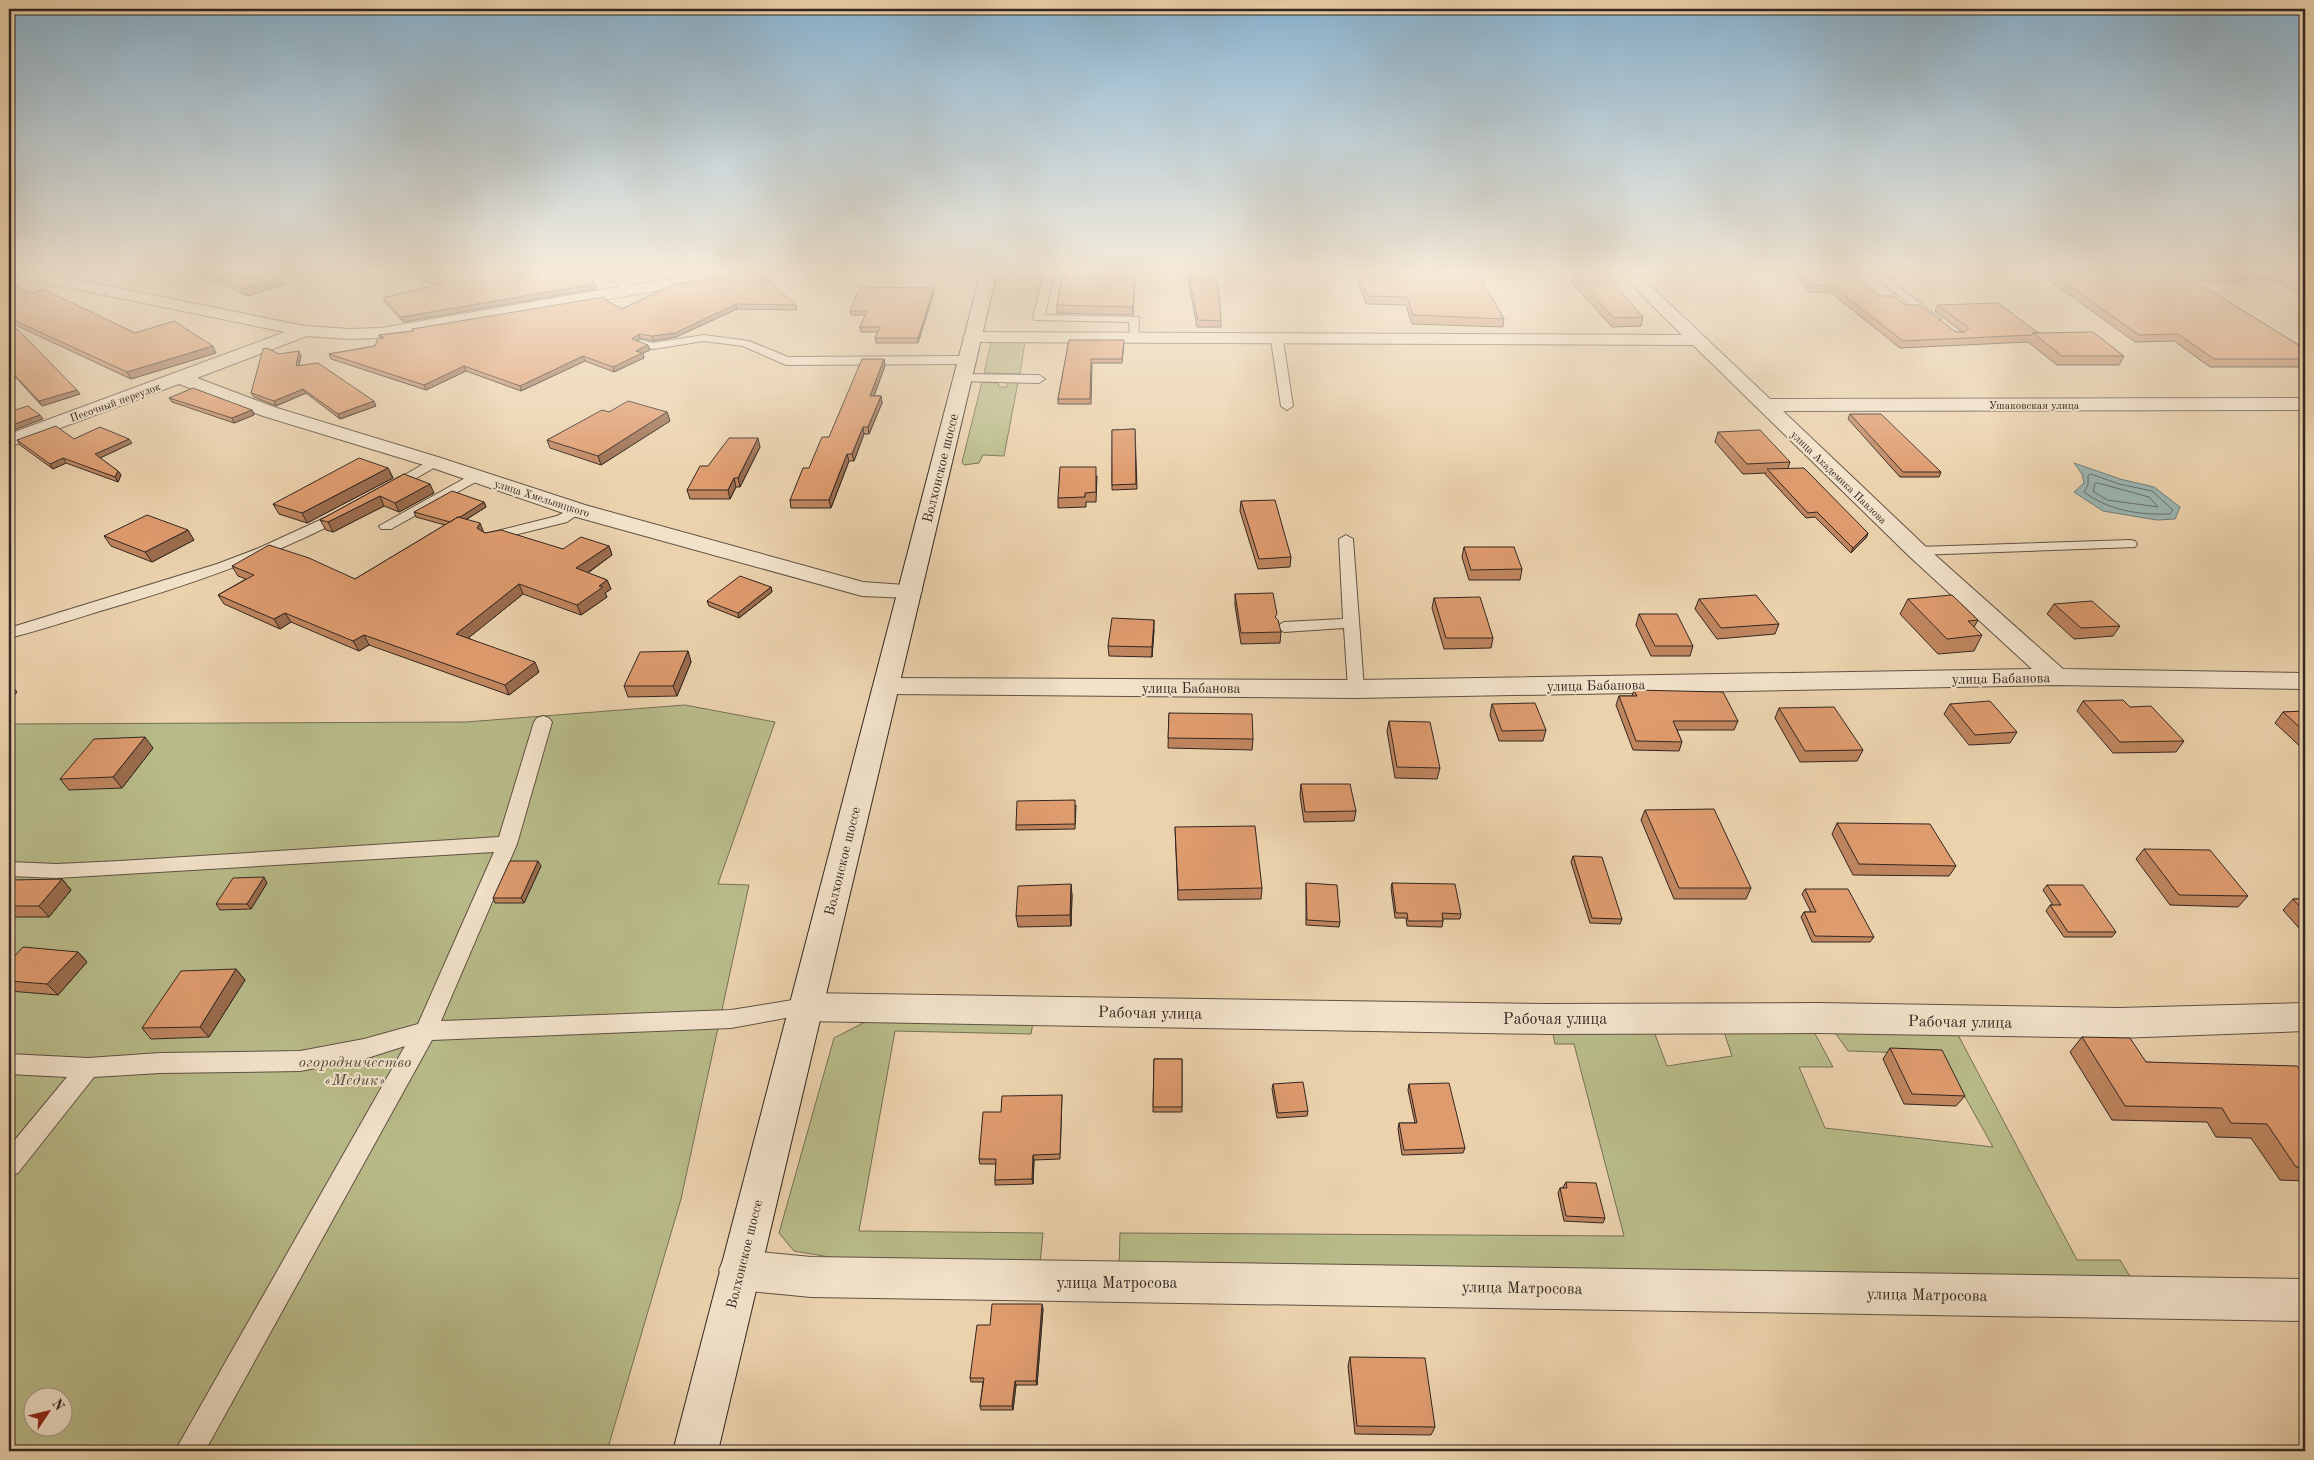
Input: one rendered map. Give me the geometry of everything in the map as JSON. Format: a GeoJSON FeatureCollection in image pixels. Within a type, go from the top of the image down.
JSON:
{"type":"FeatureCollection","features":[{"type":"Feature","properties":{"kind":"street","name":"Песочный переулок"},"geometry":{"type":"LineString","coordinates":[[9,441],[281,340]]}},
{"type":"Feature","properties":{"kind":"street","name":"Волхонское шоссе"},"geometry":{"type":"LineString","coordinates":[[695,1451],[805,1007],[975,340]]}},
{"type":"Feature","properties":{"kind":"street"},"geometry":{"type":"LineString","coordinates":[[970,363],[1120,340]]}},
{"type":"Feature","properties":{"kind":"street","name":"улица Академика Павлова"},"geometry":{"type":"LineString","coordinates":[[1697,340],[1917,551],[2056,677]]}},
{"type":"Feature","properties":{"kind":"street","name":"улица Хмельницкого"},"geometry":{"type":"LineString","coordinates":[[180,378],[270,412],[434,462],[577,510],[862,589],[910,591]]}},
{"type":"Feature","properties":{"kind":"street","name":"Ушаковская улица"},"geometry":{"type":"LineString","coordinates":[[1764,406],[2305,404]]}},
{"type":"Feature","properties":{"kind":"street","name":"улица Бабанова"},"geometry":{"type":"LineString","coordinates":[[886,686],[1356,688],[2056,677],[2305,681]]}},
{"type":"Feature","properties":{"kind":"street","name":"Рабочая улица"},"geometry":{"type":"LineString","coordinates":[[805,1007],[1546,1019],[1817,1018],[2118,1023],[2304,1019]]}},
{"type":"Feature","properties":{"kind":"street","name":"улица Матросова"},"geometry":{"type":"LineString","coordinates":[[740,1270],[811,1277],[1059,1282],[1112,1281],[2305,1300]]}},
{"type":"Feature","properties":{"kind":"lane"},"geometry":{"type":"LineString","coordinates":[[641,343],[653,346],[690,340]]}},
{"type":"Feature","properties":{"kind":"lane"},"geometry":{"type":"LineString","coordinates":[[721,340],[745,343],[786,361],[970,363],[995,378],[1039,379]]}},
{"type":"Feature","properties":{"kind":"lane"},"geometry":{"type":"LineString","coordinates":[[1277,340],[1287,406]]}},
{"type":"Feature","properties":{"kind":"lane"},"geometry":{"type":"LineString","coordinates":[[375,496],[434,462]]}},
{"type":"Feature","properties":{"kind":"lane"},"geometry":{"type":"LineString","coordinates":[[386,526],[476,476]]}},
{"type":"Feature","properties":{"kind":"lane"},"geometry":{"type":"LineString","coordinates":[[9,633],[203,574],[262,552],[358,505]]}},
{"type":"Feature","properties":{"kind":"lane"},"geometry":{"type":"LineString","coordinates":[[490,537],[562,519],[577,510]]}},
{"type":"Feature","properties":{"kind":"lane"},"geometry":{"type":"LineString","coordinates":[[1346,539],[1356,688]]}},
{"type":"Feature","properties":{"kind":"lane"},"geometry":{"type":"LineString","coordinates":[[1917,551],[2130,544]]}},
{"type":"Feature","properties":{"kind":"lane"},"geometry":{"type":"LineString","coordinates":[[1284,626],[1353,623]]}},
{"type":"Feature","properties":{"kind":"lane"},"geometry":{"type":"LineString","coordinates":[[189,1451],[426,1031],[507,844],[543,722]]}},
{"type":"Feature","properties":{"kind":"lane"},"geometry":{"type":"LineString","coordinates":[[9,869],[57,871],[507,844]]}},
{"type":"Feature","properties":{"kind":"lane"},"geometry":{"type":"LineString","coordinates":[[9,1064],[88,1068],[160,1063],[300,1061],[364,1049],[426,1031],[731,1019],[805,1007]]}},
{"type":"Feature","properties":{"kind":"lane"},"geometry":{"type":"LineString","coordinates":[[9,1165],[88,1068]]}},
{"type":"Feature","properties":{"kind":"green space"},"geometry":{"type":"Polygon","coordinates":[[[998,341],[1025,341],[1020,374],[984,373],[991,343],[998,341]]]}},
{"type":"Feature","properties":{"kind":"green space"},"geometry":{"type":"Polygon","coordinates":[[[982,382],[998,383],[999,387],[1007,387],[1007,382],[1018,382],[1004,456],[983,455],[979,463],[964,465],[962,462],[982,382]]]}},
{"type":"Feature","properties":{"kind":"green space","name":"огородничество «Медик»"},"geometry":{"type":"Polygon","coordinates":[[[685,705],[775,722],[718,884],[749,885],[681,1199],[607,1451],[9,1451],[9,724],[466,722],[685,705]]]}},
{"type":"Feature","properties":{"kind":"green space"},"geometry":{"type":"Polygon","coordinates":[[[865,1022],[1033,1022],[1031,1034],[895,1031],[859,1231],[1043,1233],[1040,1264],[841,1259],[794,1251],[779,1233],[834,1038],[865,1022]]]}},
{"type":"Feature","properties":{"kind":"green space"},"geometry":{"type":"Polygon","coordinates":[[[1812,1028],[1833,1067],[1799,1067],[1825,1128],[1993,1147],[1941,1054],[1848,1051],[1832,1028],[1957,1033],[2077,1260],[2120,1260],[2131,1278],[1119,1268],[1120,1233],[1624,1236],[1574,1044],[1555,1044],[1552,1030],[1653,1029],[1667,1066],[1732,1056],[1724,1032],[1812,1028]]]}},
{"type":"Feature","properties":{"kind":"water"},"geometry":{"type":"Polygon","coordinates":[[[2074,463],[2120,479],[2154,487],[2180,507],[2175,519],[2157,520],[2103,511],[2074,492],[2084,483],[2082,474],[2074,463]]]}},
{"type":"Feature","properties":{"kind":"building"},"geometry":{"type":"Polygon","coordinates":[[[9,340],[28,340],[77,390],[39,401],[9,369],[9,340]]]}},
{"type":"Feature","properties":{"kind":"building"},"geometry":{"type":"Polygon","coordinates":[[[57,340],[204,340],[213,346],[127,372],[57,340]]]}},
{"type":"Feature","properties":{"kind":"building"},"geometry":{"type":"Polygon","coordinates":[[[377,340],[635,340],[648,345],[636,351],[642,353],[613,367],[583,356],[520,386],[464,366],[424,385],[329,354],[375,346],[377,340]]]}},
{"type":"Feature","properties":{"kind":"building"},"geometry":{"type":"Polygon","coordinates":[[[1069,340],[1124,340],[1122,359],[1091,359],[1090,399],[1058,399],[1069,340]]]}},
{"type":"Feature","properties":{"kind":"building"},"geometry":{"type":"Polygon","coordinates":[[[2042,340],[2104,340],[2124,356],[2062,356],[2042,340]]]}},
{"type":"Feature","properties":{"kind":"building"},"geometry":{"type":"Polygon","coordinates":[[[2187,340],[2291,340],[2305,349],[2305,359],[2214,359],[2187,340]]]}},
{"type":"Feature","properties":{"kind":"building"},"geometry":{"type":"Polygon","coordinates":[[[267,348],[279,354],[299,351],[296,366],[318,363],[374,401],[338,414],[303,389],[274,401],[251,393],[263,349],[267,348]]]}},
{"type":"Feature","properties":{"kind":"building"},"geometry":{"type":"Polygon","coordinates":[[[862,359],[884,359],[870,396],[881,396],[868,427],[863,427],[852,454],[847,454],[829,500],[790,500],[803,468],[809,468],[822,437],[829,437],[862,359]]]}},
{"type":"Feature","properties":{"kind":"building"},"geometry":{"type":"Polygon","coordinates":[[[193,388],[252,410],[232,418],[169,398],[193,388]]]}},
{"type":"Feature","properties":{"kind":"building"},"geometry":{"type":"Polygon","coordinates":[[[628,401],[667,412],[598,456],[547,440],[602,410],[609,412],[628,401]]]}},
{"type":"Feature","properties":{"kind":"building"},"geometry":{"type":"Polygon","coordinates":[[[28,406],[40,415],[9,426],[9,412],[28,406]]]}},
{"type":"Feature","properties":{"kind":"building"},"geometry":{"type":"Polygon","coordinates":[[[1850,414],[1881,414],[1941,472],[1903,472],[1850,414]]]}},
{"type":"Feature","properties":{"kind":"building"},"geometry":{"type":"Polygon","coordinates":[[[56,426],[74,439],[100,427],[129,439],[95,454],[118,471],[115,477],[63,458],[50,464],[17,440],[56,426]]]}},
{"type":"Feature","properties":{"kind":"building"},"geometry":{"type":"Polygon","coordinates":[[[1135,429],[1136,484],[1112,485],[1112,430],[1135,429]]]}},
{"type":"Feature","properties":{"kind":"building"},"geometry":{"type":"Polygon","coordinates":[[[1760,430],[1790,462],[1747,464],[1718,432],[1760,430]]]}},
{"type":"Feature","properties":{"kind":"building"},"geometry":{"type":"Polygon","coordinates":[[[729,438],[758,438],[738,478],[734,478],[728,490],[687,490],[700,466],[708,466],[729,438]]]}},
{"type":"Feature","properties":{"kind":"building"},"geometry":{"type":"Polygon","coordinates":[[[359,458],[388,468],[302,513],[273,504],[359,458]]]}},
{"type":"Feature","properties":{"kind":"building"},"geometry":{"type":"Polygon","coordinates":[[[1060,467],[1096,467],[1096,492],[1085,493],[1085,497],[1058,498],[1060,467]]]}},
{"type":"Feature","properties":{"kind":"building"},"geometry":{"type":"Polygon","coordinates":[[[1804,468],[1868,533],[1853,548],[1817,512],[1808,513],[1767,469],[1804,468]]]}},
{"type":"Feature","properties":{"kind":"building"},"geometry":{"type":"Polygon","coordinates":[[[404,474],[430,484],[395,503],[380,496],[328,522],[320,520],[404,474]]]}},
{"type":"Feature","properties":{"kind":"building"},"geometry":{"type":"Polygon","coordinates":[[[452,491],[484,502],[450,522],[414,512],[452,491]]]}},
{"type":"Feature","properties":{"kind":"building"},"geometry":{"type":"Polygon","coordinates":[[[1275,500],[1291,557],[1259,559],[1241,501],[1275,500]]]}},
{"type":"Feature","properties":{"kind":"building"},"geometry":{"type":"Polygon","coordinates":[[[147,515],[188,530],[145,552],[104,536],[147,515]]]}},
{"type":"Feature","properties":{"kind":"building"},"geometry":{"type":"Polygon","coordinates":[[[458,517],[480,523],[477,528],[485,533],[501,530],[563,549],[581,537],[609,546],[576,568],[607,580],[599,586],[603,587],[577,605],[519,584],[456,634],[535,662],[505,685],[364,635],[353,641],[285,613],[274,619],[218,595],[254,575],[232,566],[269,545],[309,558],[355,579],[458,517]]]}},
{"type":"Feature","properties":{"kind":"building"},"geometry":{"type":"Polygon","coordinates":[[[1464,547],[1514,547],[1522,569],[1471,570],[1464,547]]]}},
{"type":"Feature","properties":{"kind":"building"},"geometry":{"type":"Polygon","coordinates":[[[740,576],[771,587],[738,613],[707,601],[740,576]]]}},
{"type":"Feature","properties":{"kind":"building"},"geometry":{"type":"Polygon","coordinates":[[[1273,593],[1277,614],[1275,617],[1278,620],[1281,632],[1241,633],[1235,594],[1273,593]]]}},
{"type":"Feature","properties":{"kind":"building"},"geometry":{"type":"Polygon","coordinates":[[[1756,595],[1779,624],[1721,628],[1699,599],[1756,595]]]}},
{"type":"Feature","properties":{"kind":"building"},"geometry":{"type":"Polygon","coordinates":[[[1952,595],[1978,620],[1968,621],[1982,635],[1947,639],[1908,599],[1952,595]]]}},
{"type":"Feature","properties":{"kind":"building"},"geometry":{"type":"Polygon","coordinates":[[[1480,597],[1493,638],[1446,638],[1434,598],[1480,597]]]}},
{"type":"Feature","properties":{"kind":"building"},"geometry":{"type":"Polygon","coordinates":[[[2092,601],[2120,626],[2081,628],[2054,604],[2092,601]]]}},
{"type":"Feature","properties":{"kind":"building"},"geometry":{"type":"Polygon","coordinates":[[[1639,614],[1677,614],[1693,646],[1655,646],[1639,614]]]}},
{"type":"Feature","properties":{"kind":"building"},"geometry":{"type":"Polygon","coordinates":[[[1112,618],[1154,620],[1152,647],[1108,646],[1112,618]]]}},
{"type":"Feature","properties":{"kind":"building"},"geometry":{"type":"Polygon","coordinates":[[[688,651],[673,686],[624,686],[640,652],[688,651]]]}},
{"type":"Feature","properties":{"kind":"building"},"geometry":{"type":"Polygon","coordinates":[[[9,682],[13,687],[9,691],[9,682]]]}},
{"type":"Feature","properties":{"kind":"building"},"geometry":{"type":"Polygon","coordinates":[[[1634,690],[1723,692],[1738,721],[1673,721],[1682,742],[1636,741],[1619,696],[1637,696],[1634,690]]]}},
{"type":"Feature","properties":{"kind":"building"},"geometry":{"type":"Polygon","coordinates":[[[2123,700],[2130,707],[2151,706],[2184,741],[2120,742],[2083,701],[2123,700]]]}},
{"type":"Feature","properties":{"kind":"building"},"geometry":{"type":"Polygon","coordinates":[[[1990,701],[2017,732],[1975,735],[1950,704],[1990,701]]]}},
{"type":"Feature","properties":{"kind":"building"},"geometry":{"type":"Polygon","coordinates":[[[1535,703],[1546,730],[1502,731],[1492,704],[1535,703]]]}},
{"type":"Feature","properties":{"kind":"building"},"geometry":{"type":"Polygon","coordinates":[[[1834,707],[1863,750],[1805,751],[1779,708],[1834,707]]]}},
{"type":"Feature","properties":{"kind":"building"},"geometry":{"type":"Polygon","coordinates":[[[2305,711],[2305,732],[2283,712],[2305,711]]]}},
{"type":"Feature","properties":{"kind":"building"},"geometry":{"type":"Polygon","coordinates":[[[1169,713],[1252,714],[1253,739],[1168,738],[1169,713]]]}},
{"type":"Feature","properties":{"kind":"building"},"geometry":{"type":"Polygon","coordinates":[[[1389,721],[1430,722],[1440,768],[1397,767],[1389,721]]]}},
{"type":"Feature","properties":{"kind":"building"},"geometry":{"type":"Polygon","coordinates":[[[145,737],[113,777],[60,779],[94,739],[145,737]]]}},
{"type":"Feature","properties":{"kind":"building"},"geometry":{"type":"Polygon","coordinates":[[[1301,784],[1350,784],[1356,811],[1305,812],[1301,784]]]}},
{"type":"Feature","properties":{"kind":"building"},"geometry":{"type":"Polygon","coordinates":[[[1075,800],[1075,824],[1016,825],[1017,801],[1075,800]]]}},
{"type":"Feature","properties":{"kind":"building"},"geometry":{"type":"Polygon","coordinates":[[[1714,809],[1751,888],[1679,888],[1645,810],[1714,809]]]}},
{"type":"Feature","properties":{"kind":"building"},"geometry":{"type":"Polygon","coordinates":[[[1837,823],[1930,824],[1956,866],[1859,864],[1837,823]]]}},
{"type":"Feature","properties":{"kind":"building"},"geometry":{"type":"Polygon","coordinates":[[[1255,826],[1262,888],[1178,890],[1175,827],[1255,826]]]}},
{"type":"Feature","properties":{"kind":"building"},"geometry":{"type":"Polygon","coordinates":[[[2144,849],[2210,850],[2248,896],[2179,895],[2144,849]]]}},
{"type":"Feature","properties":{"kind":"building"},"geometry":{"type":"Polygon","coordinates":[[[1573,856],[1602,857],[1622,919],[1592,918],[1573,856]]]}},
{"type":"Feature","properties":{"kind":"building"},"geometry":{"type":"Polygon","coordinates":[[[510,861],[538,861],[521,898],[493,898],[510,861]]]}},
{"type":"Feature","properties":{"kind":"building"},"geometry":{"type":"Polygon","coordinates":[[[264,877],[247,904],[216,904],[233,878],[264,877]]]}},
{"type":"Feature","properties":{"kind":"building"},"geometry":{"type":"Polygon","coordinates":[[[62,879],[39,906],[9,906],[9,883],[12,880],[62,879]]]}},
{"type":"Feature","properties":{"kind":"building"},"geometry":{"type":"Polygon","coordinates":[[[1306,883],[1337,885],[1340,922],[1307,920],[1306,883]]]}},
{"type":"Feature","properties":{"kind":"building"},"geometry":{"type":"Polygon","coordinates":[[[1392,883],[1455,884],[1461,914],[1442,913],[1443,921],[1408,921],[1407,913],[1396,913],[1392,883]]]}},
{"type":"Feature","properties":{"kind":"building"},"geometry":{"type":"Polygon","coordinates":[[[1071,884],[1070,915],[1016,916],[1018,886],[1071,884]]]}},
{"type":"Feature","properties":{"kind":"building"},"geometry":{"type":"Polygon","coordinates":[[[2047,885],[2083,885],[2116,932],[2068,932],[2050,905],[2061,905],[2047,885]]]}},
{"type":"Feature","properties":{"kind":"building"},"geometry":{"type":"Polygon","coordinates":[[[1805,889],[1848,889],[1874,937],[1815,936],[1804,912],[1816,912],[1805,889]]]}},
{"type":"Feature","properties":{"kind":"building"},"geometry":{"type":"Polygon","coordinates":[[[2293,899],[2305,899],[2305,913],[2293,899]]]}},
{"type":"Feature","properties":{"kind":"building"},"geometry":{"type":"Polygon","coordinates":[[[23,947],[78,952],[47,984],[9,981],[9,962],[23,947]]]}},
{"type":"Feature","properties":{"kind":"building"},"geometry":{"type":"Polygon","coordinates":[[[236,969],[200,1027],[142,1028],[181,971],[236,969]]]}},
{"type":"Feature","properties":{"kind":"building"},"geometry":{"type":"Polygon","coordinates":[[[2082,1037],[2130,1038],[2146,1062],[2297,1066],[2305,1077],[2305,1167],[2296,1167],[2267,1124],[2231,1123],[2222,1108],[2125,1106],[2082,1037]]]}},
{"type":"Feature","properties":{"kind":"building"},"geometry":{"type":"Polygon","coordinates":[[[1890,1048],[1942,1050],[1965,1096],[1912,1094],[1890,1048]]]}},
{"type":"Feature","properties":{"kind":"building"},"geometry":{"type":"Polygon","coordinates":[[[1154,1059],[1182,1059],[1182,1107],[1153,1107],[1154,1059]]]}},
{"type":"Feature","properties":{"kind":"building"},"geometry":{"type":"Polygon","coordinates":[[[1303,1082],[1308,1111],[1278,1113],[1273,1084],[1303,1082]]]}},
{"type":"Feature","properties":{"kind":"building"},"geometry":{"type":"Polygon","coordinates":[[[1449,1083],[1465,1148],[1404,1150],[1399,1123],[1417,1123],[1409,1084],[1449,1083]]]}},
{"type":"Feature","properties":{"kind":"building"},"geometry":{"type":"Polygon","coordinates":[[[1062,1095],[1060,1154],[1033,1155],[1032,1179],[995,1180],[996,1159],[979,1159],[983,1112],[1001,1112],[1002,1096],[1062,1095]]]}},
{"type":"Feature","properties":{"kind":"building"},"geometry":{"type":"Polygon","coordinates":[[[1566,1182],[1596,1183],[1605,1218],[1566,1216],[1560,1188],[1567,1188],[1566,1182]]]}},
{"type":"Feature","properties":{"kind":"building"},"geometry":{"type":"Polygon","coordinates":[[[992,1304],[1042,1304],[1036,1381],[1015,1381],[1012,1406],[980,1406],[984,1378],[970,1378],[977,1325],[990,1325],[992,1304]]]}},
{"type":"Feature","properties":{"kind":"building"},"geometry":{"type":"Polygon","coordinates":[[[1350,1357],[1425,1358],[1435,1427],[1357,1426],[1350,1357]]]}}]}
